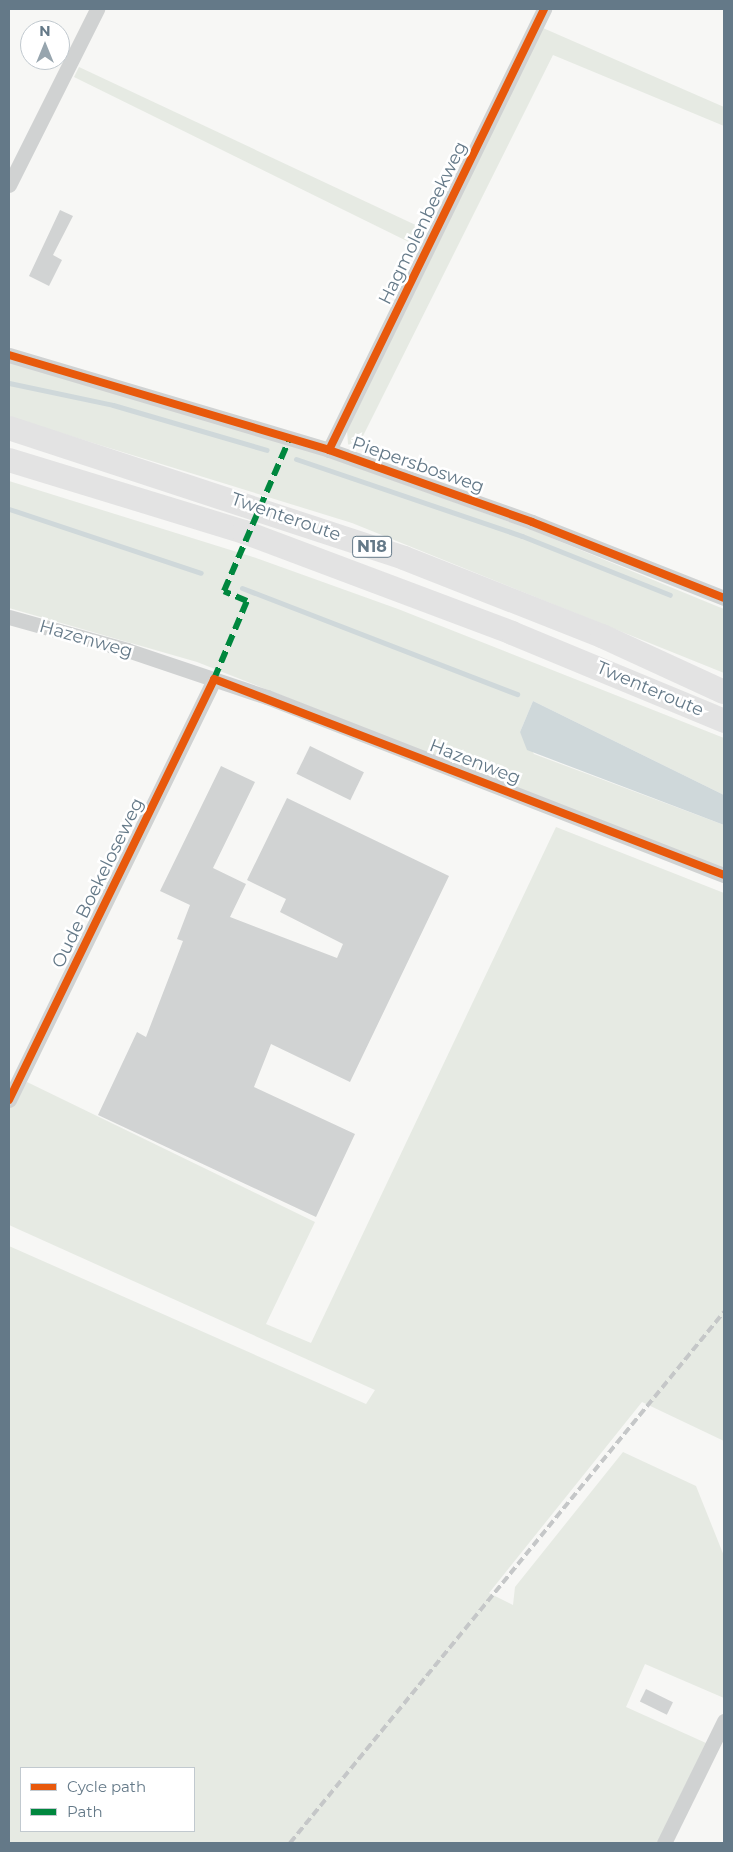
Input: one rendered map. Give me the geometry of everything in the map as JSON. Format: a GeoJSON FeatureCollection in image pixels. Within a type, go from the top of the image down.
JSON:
{"type":"FeatureCollection","features":[{"type":"Feature","properties":{"kind":"highway","name":"Twenteroute"},"geometry":{"type":"LineString","coordinates":[[9,428],[404,558],[602,636],[724,692]]}},
{"type":"Feature","properties":{"kind":"highway","name":"Twenteroute"},"geometry":{"type":"LineString","coordinates":[[12,462],[244,532],[384,584],[724,721]]}},
{"type":"Feature","properties":{"kind":"street"},"geometry":{"type":"LineString","coordinates":[[9,185],[97,9]]}},
{"type":"Feature","properties":{"kind":"street","name":"Hagmolenbeekweg"},"geometry":{"type":"LineString","coordinates":[[329,450],[544,9]]}},
{"type":"Feature","properties":{"kind":"street","name":"Piepersbosweg"},"geometry":{"type":"LineString","coordinates":[[9,354],[329,450],[532,522],[724,598]]}},
{"type":"Feature","properties":{"kind":"street","name":"Hazenweg"},"geometry":{"type":"LineString","coordinates":[[9,617],[214,680],[724,875]]}},
{"type":"Feature","properties":{"kind":"street","name":"Oude Boekeloseweg"},"geometry":{"type":"LineString","coordinates":[[9,1100],[214,680]]}},
{"type":"Feature","properties":{"kind":"street"},"geometry":{"type":"LineString","coordinates":[[664,1843],[724,1722]]}},
{"type":"Feature","properties":{"kind":"shaded area"},"geometry":{"type":"Polygon","coordinates":[[[543,28],[724,107],[724,126],[553,55],[356,450],[348,444],[347,431],[543,28]]]}},
{"type":"Feature","properties":{"kind":"shaded area"},"geometry":{"type":"Polygon","coordinates":[[[79,67],[422,228],[415,245],[74,77],[79,67]]]}},
{"type":"Feature","properties":{"kind":"shaded area"},"geometry":{"type":"Polygon","coordinates":[[[9,362],[294,445],[532,530],[724,609],[724,673],[352,523],[9,417],[9,362]]]}},
{"type":"Feature","properties":{"kind":"shaded area"},"geometry":{"type":"Polygon","coordinates":[[[9,481],[253,557],[398,609],[724,738],[724,795],[533,701],[520,732],[534,754],[724,825],[724,870],[197,662],[9,608],[9,481]]]}},
{"type":"Feature","properties":{"kind":"shaded area"},"geometry":{"type":"Polygon","coordinates":[[[533,701],[724,795],[724,825],[527,750],[520,732],[533,701]]]}},
{"type":"Feature","properties":{"kind":"shaded area"},"geometry":{"type":"Polygon","coordinates":[[[556,827],[724,893],[724,1441],[642,1402],[489,1593],[513,1605],[515,1587],[623,1452],[696,1486],[724,1556],[724,1698],[645,1664],[626,1707],[706,1743],[657,1843],[9,1843],[9,1246],[366,1404],[375,1390],[9,1225],[9,1109],[27,1082],[315,1222],[266,1324],[311,1343],[556,827]]]}},
{"type":"Feature","properties":{"kind":"building"},"geometry":{"type":"Polygon","coordinates":[[[60,210],[73,216],[53,255],[62,260],[49,286],[29,276],[60,210]]]}},
{"type":"Feature","properties":{"kind":"building"},"geometry":{"type":"Polygon","coordinates":[[[310,746],[364,772],[350,800],[296,774],[310,746]]]}},
{"type":"Feature","properties":{"kind":"building"},"geometry":{"type":"Polygon","coordinates":[[[221,766],[255,782],[213,868],[246,884],[230,917],[337,958],[343,944],[280,912],[286,899],[247,880],[287,798],[449,876],[350,1082],[271,1044],[254,1087],[355,1134],[316,1217],[98,1115],[137,1032],[146,1037],[183,941],[177,939],[190,905],[160,891],[221,766]]]}},
{"type":"Feature","properties":{"kind":"building"},"geometry":{"type":"Polygon","coordinates":[[[646,1689],[673,1702],[667,1715],[640,1702],[646,1689]]]}},
{"type":"Feature","properties":{"kind":"waterway"},"geometry":{"type":"LineString","coordinates":[[9,383],[113,405],[267,450]]}},
{"type":"Feature","properties":{"kind":"waterway"},"geometry":{"type":"LineString","coordinates":[[296,459],[522,536],[670,595]]}},
{"type":"Feature","properties":{"kind":"waterway"},"geometry":{"type":"LineString","coordinates":[[9,509],[201,573]]}},
{"type":"Feature","properties":{"kind":"waterway"},"geometry":{"type":"LineString","coordinates":[[242,588],[517,694]]}},
{"type":"Feature","properties":{"kind":"railway"},"geometry":{"type":"LineString","coordinates":[[290,1843],[724,1312]]}},
{"type":"Feature","properties":{"kind":"marked path"},"geometry":{"type":"LineString","coordinates":[[214,679],[247,601],[224,591],[290,438]]}},
{"type":"Feature","properties":{"kind":"cycle path"},"geometry":{"type":"LineString","coordinates":[[329,450],[544,9]]}},
{"type":"Feature","properties":{"kind":"cycle path"},"geometry":{"type":"LineString","coordinates":[[9,355],[329,450],[532,522],[724,598]]}},
{"type":"Feature","properties":{"kind":"cycle path"},"geometry":{"type":"LineString","coordinates":[[9,1100],[214,679],[724,875]]}}]}
